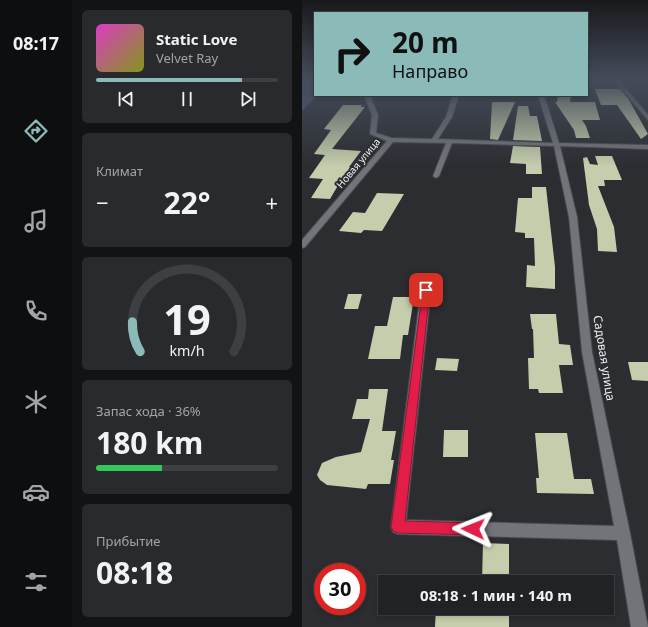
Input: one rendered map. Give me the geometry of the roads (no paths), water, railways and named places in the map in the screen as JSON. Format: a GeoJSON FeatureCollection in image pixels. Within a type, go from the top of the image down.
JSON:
{"type":"FeatureCollection","features":[{"type":"Feature","properties":{"kind":"street","name":"Новая улица"},"geometry":{"type":"LineString","coordinates":[[302,245],[391,140],[373,134],[375,115],[372,108]]}},
{"type":"Feature","properties":{"kind":"street"},"geometry":{"type":"LineString","coordinates":[[433,142],[449,117],[452,108]]}},
{"type":"Feature","properties":{"kind":"street","name":"Садовая улица"},"geometry":{"type":"LineString","coordinates":[[545,108],[557,146],[573,217],[587,352],[640,627]]}},
{"type":"Feature","properties":{"kind":"street"},"geometry":{"type":"LineString","coordinates":[[640,108],[648,118]]}},
{"type":"Feature","properties":{"kind":"street"},"geometry":{"type":"LineString","coordinates":[[391,140],[557,146],[648,147]]}},
{"type":"Feature","properties":{"kind":"street"},"geometry":{"type":"LineString","coordinates":[[436,176],[448,143]]}},
{"type":"Feature","properties":{"kind":"street"},"geometry":{"type":"LineString","coordinates":[[426,290],[398,527],[623,533]]}}]}
